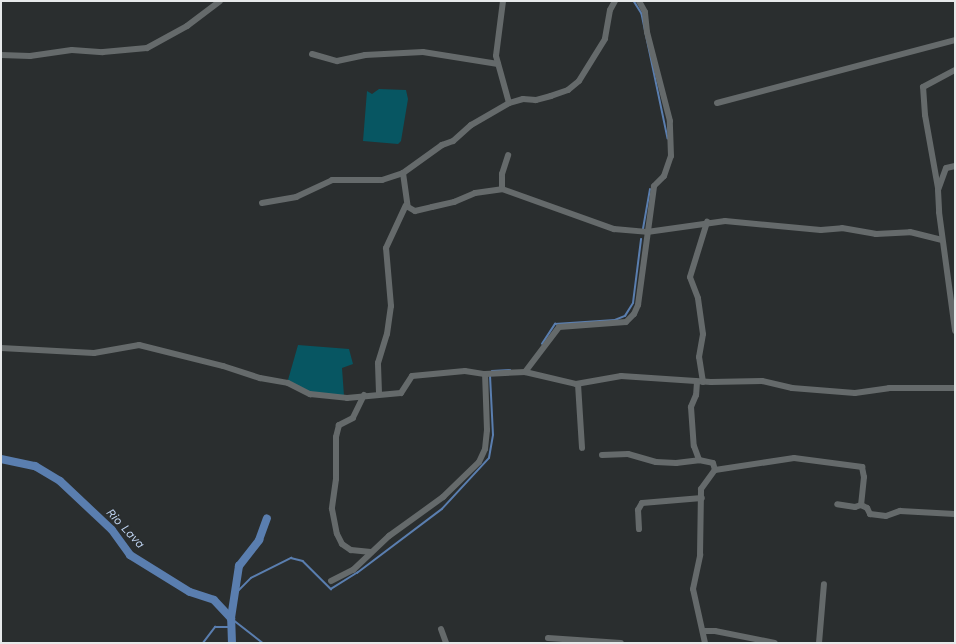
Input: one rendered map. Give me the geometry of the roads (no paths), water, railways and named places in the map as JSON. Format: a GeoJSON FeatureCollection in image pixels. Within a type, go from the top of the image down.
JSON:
{"type":"FeatureCollection","features":[{"type":"Feature","properties":{"kind":"street"},"geometry":{"type":"LineString","coordinates":[[1,55],[30,56],[72,50],[103,52],[147,48],[187,26],[220,1]]}},
{"type":"Feature","properties":{"kind":"street"},"geometry":{"type":"LineString","coordinates":[[503,1],[496,42],[498,64],[509,103]]}},
{"type":"Feature","properties":{"kind":"street"},"geometry":{"type":"LineString","coordinates":[[262,203],[296,197],[332,180],[382,180],[403,173],[442,145],[453,141],[471,125],[509,103],[523,98],[536,100],[568,90],[579,81],[606,39],[610,10],[615,1]]}},
{"type":"Feature","properties":{"kind":"street"},"geometry":{"type":"LineString","coordinates":[[525,372],[559,327],[617,323],[630,319],[638,305],[654,186],[664,176],[671,156],[672,131],[647,32],[645,12],[639,1]]}},
{"type":"Feature","properties":{"kind":"street"},"geometry":{"type":"LineString","coordinates":[[717,103],[955,40]]}},
{"type":"Feature","properties":{"kind":"street"},"geometry":{"type":"LineString","coordinates":[[312,54],[337,61],[365,54],[423,52],[498,64]]}},
{"type":"Feature","properties":{"kind":"street"},"geometry":{"type":"LineString","coordinates":[[955,70],[923,87],[938,190],[942,240],[955,331]]}},
{"type":"Feature","properties":{"kind":"street"},"geometry":{"type":"LineString","coordinates":[[502,189],[502,174],[508,155]]}},
{"type":"Feature","properties":{"kind":"street"},"geometry":{"type":"LineString","coordinates":[[934,167],[946,168],[955,166]]}},
{"type":"Feature","properties":{"kind":"street"},"geometry":{"type":"LineString","coordinates":[[938,190],[946,168]]}},
{"type":"Feature","properties":{"kind":"street"},"geometry":{"type":"LineString","coordinates":[[378,393],[378,362],[387,334],[391,306],[386,248],[406,205],[403,173]]}},
{"type":"Feature","properties":{"kind":"street"},"geometry":{"type":"LineString","coordinates":[[406,205],[414,211],[454,202],[485,190],[502,189],[614,229],[647,232],[707,222],[725,221],[822,230],[842,228],[876,234],[910,232],[942,240]]}},
{"type":"Feature","properties":{"kind":"street"},"geometry":{"type":"LineString","coordinates":[[699,460],[694,441],[690,407],[700,382],[699,357],[703,334],[698,298],[690,277],[707,222]]}},
{"type":"Feature","properties":{"kind":"street"},"geometry":{"type":"LineString","coordinates":[[1,348],[94,353],[139,345],[223,366],[260,378],[288,383],[310,394],[331,398],[403,392],[412,376],[465,371],[485,374],[525,372],[578,384],[621,376],[700,382],[762,381],[792,388],[855,393],[889,388],[955,388]]}},
{"type":"Feature","properties":{"kind":"street"},"geometry":{"type":"LineString","coordinates":[[331,581],[353,570],[371,552],[443,497],[479,462],[485,450],[487,430],[485,374]]}},
{"type":"Feature","properties":{"kind":"street"},"geometry":{"type":"LineString","coordinates":[[578,384],[582,448]]}},
{"type":"Feature","properties":{"kind":"street"},"geometry":{"type":"LineString","coordinates":[[364,395],[353,418],[339,425],[336,437],[336,479],[332,509],[337,534],[342,544],[351,550],[371,552]]}},
{"type":"Feature","properties":{"kind":"street"},"geometry":{"type":"LineString","coordinates":[[602,455],[628,454],[656,462],[676,463],[699,460],[713,463],[715,470]]}},
{"type":"Feature","properties":{"kind":"street"},"geometry":{"type":"LineString","coordinates":[[705,643],[693,589],[700,555],[703,485],[715,470],[794,458],[861,467],[864,477],[861,505]]}},
{"type":"Feature","properties":{"kind":"street"},"geometry":{"type":"LineString","coordinates":[[639,529],[638,510],[642,503],[702,498]]}},
{"type":"Feature","properties":{"kind":"street"},"geometry":{"type":"LineString","coordinates":[[836,504],[855,507],[861,505],[867,508],[870,514],[886,516],[900,511],[955,514]]}},
{"type":"Feature","properties":{"kind":"street"},"geometry":{"type":"LineString","coordinates":[[818,643],[824,584]]}},
{"type":"Feature","properties":{"kind":"street"},"geometry":{"type":"LineString","coordinates":[[441,629],[446,643]]}},
{"type":"Feature","properties":{"kind":"street"},"geometry":{"type":"LineString","coordinates":[[703,631],[715,630],[756,642],[775,643]]}},
{"type":"Feature","properties":{"kind":"street"},"geometry":{"type":"LineString","coordinates":[[548,638],[621,643]]}},
{"type":"Feature","properties":{"kind":"waterway"},"geometry":{"type":"LineString","coordinates":[[634,1],[642,14],[668,138]]}},
{"type":"Feature","properties":{"kind":"waterway"},"geometry":{"type":"LineString","coordinates":[[643,229],[650,190]]}},
{"type":"Feature","properties":{"kind":"waterway"},"geometry":{"type":"LineString","coordinates":[[542,344],[555,324],[615,320],[625,316],[633,303],[641,240]]}},
{"type":"Feature","properties":{"kind":"waterway"},"geometry":{"type":"LineString","coordinates":[[492,371],[510,370]]}},
{"type":"Feature","properties":{"kind":"waterway"},"geometry":{"type":"LineString","coordinates":[[233,596],[251,578],[291,558],[303,561],[331,589],[357,573],[442,509],[489,458],[493,435],[490,376]]}},
{"type":"Feature","properties":{"kind":"waterway","name":"Rio Lava"},"geometry":{"type":"LineString","coordinates":[[1,459],[35,466],[60,481],[112,530],[130,555],[190,592],[214,600],[231,618]]}},
{"type":"Feature","properties":{"kind":"waterway"},"geometry":{"type":"LineString","coordinates":[[232,643],[231,618],[239,566],[259,540],[267,518]]}},
{"type":"Feature","properties":{"kind":"waterway"},"geometry":{"type":"LineString","coordinates":[[231,618],[263,643]]}},
{"type":"Feature","properties":{"kind":"waterway"},"geometry":{"type":"LineString","coordinates":[[203,643],[215,627],[230,627]]}}]}
